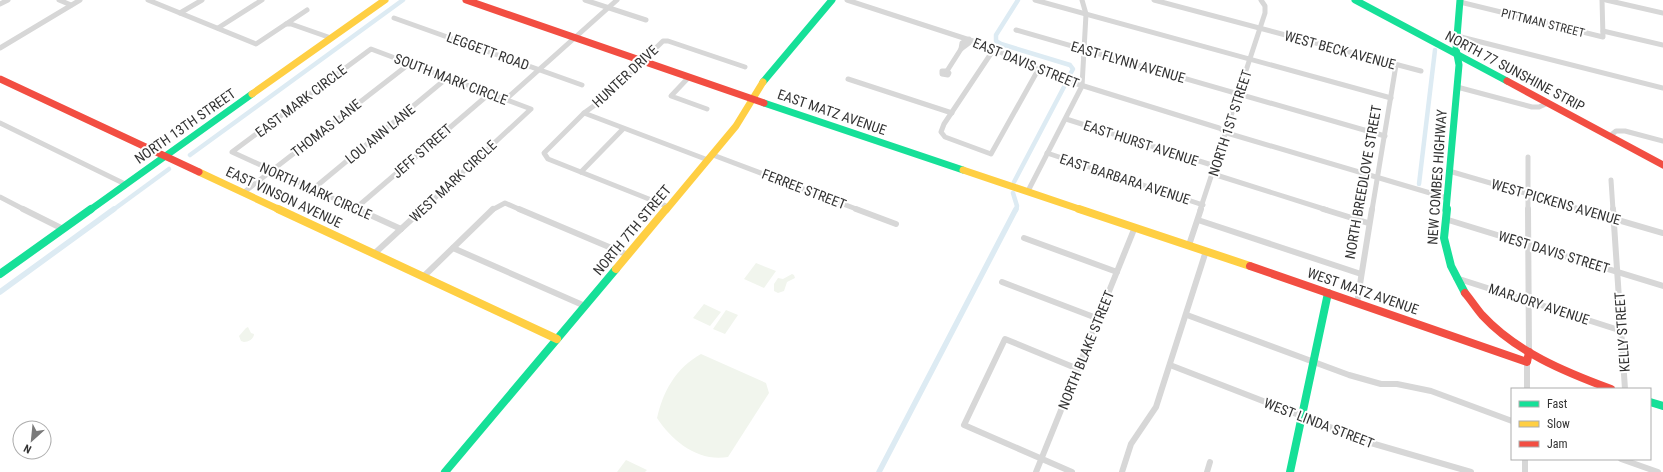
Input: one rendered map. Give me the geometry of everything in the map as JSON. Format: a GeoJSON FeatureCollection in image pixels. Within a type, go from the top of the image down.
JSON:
{"type":"FeatureCollection","features":[{"type":"Feature","properties":{"kind":"street"},"geometry":{"type":"LineString","coordinates":[[0,4],[8,0]]}},
{"type":"Feature","properties":{"kind":"street"},"geometry":{"type":"LineString","coordinates":[[59,0],[71,5]]}},
{"type":"Feature","properties":{"kind":"street"},"geometry":{"type":"LineString","coordinates":[[0,48],[80,0]]}},
{"type":"Feature","properties":{"kind":"street"},"geometry":{"type":"LineString","coordinates":[[148,0],[256,44],[307,10]]}},
{"type":"Feature","properties":{"kind":"street"},"geometry":{"type":"LineString","coordinates":[[180,14],[202,0]]}},
{"type":"Feature","properties":{"kind":"street"},"geometry":{"type":"LineString","coordinates":[[218,28],[262,0]]}},
{"type":"Feature","properties":{"kind":"street","name":"NORTH 13TH STREET"},"geometry":{"type":"LineString","coordinates":[[0,274],[385,0]]}},
{"type":"Feature","properties":{"kind":"street","name":"EAST MATZ AVENUE"},"geometry":{"type":"LineString","coordinates":[[466,0],[970,173],[1028,191],[1189,246]]}},
{"type":"Feature","properties":{"kind":"street"},"geometry":{"type":"LineString","coordinates":[[585,0],[646,20]]}},
{"type":"Feature","properties":{"kind":"street"},"geometry":{"type":"LineString","coordinates":[[505,100],[617,0]]}},
{"type":"Feature","properties":{"kind":"street","name":"NORTH 7TH STREET"},"geometry":{"type":"LineString","coordinates":[[445,472],[584,306],[711,158],[738,124],[752,98],[766,77],[832,0]]}},
{"type":"Feature","properties":{"kind":"street","name":"EAST DAVIS STREET"},"geometry":{"type":"LineString","coordinates":[[847,0],[969,39],[1058,78],[1220,128],[1227,133]]}},
{"type":"Feature","properties":{"kind":"street"},"geometry":{"type":"LineString","coordinates":[[1035,0],[1391,98]]}},
{"type":"Feature","properties":{"kind":"street"},"geometry":{"type":"LineString","coordinates":[[1028,191],[1082,86],[1086,14],[1082,0]]}},
{"type":"Feature","properties":{"kind":"street","name":"WEST BECK AVENUE"},"geometry":{"type":"LineString","coordinates":[[1154,0],[1421,71]]}},
{"type":"Feature","properties":{"kind":"street","name":"NORTH 1ST STREET"},"geometry":{"type":"LineString","coordinates":[[1189,246],[1260,28],[1265,9],[1261,0]]}},
{"type":"Feature","properties":{"kind":"street","name":"NORTH 77 SUNSHINE STRIP"},"geometry":{"type":"LineString","coordinates":[[1355,0],[1663,165]]}},
{"type":"Feature","properties":{"kind":"street"},"geometry":{"type":"LineString","coordinates":[[1602,0],[1603,31],[1663,45]]}},
{"type":"Feature","properties":{"kind":"street"},"geometry":{"type":"LineString","coordinates":[[1606,0],[1663,13]]}},
{"type":"Feature","properties":{"kind":"street","name":"NEW COMBES HIGHWAY"},"geometry":{"type":"LineString","coordinates":[[1460,1],[1457,36],[1459,65],[1444,238],[1445,251],[1449,265],[1466,296],[1487,319],[1503,333],[1529,352],[1572,375],[1608,388]]}},
{"type":"Feature","properties":{"kind":"street","name":"PITTMAN STREET"},"geometry":{"type":"LineString","coordinates":[[1460,1],[1603,37],[1603,31]]}},
{"type":"Feature","properties":{"kind":"street","name":"LEGGETT ROAD"},"geometry":{"type":"LineString","coordinates":[[394,18],[582,85]]}},
{"type":"Feature","properties":{"kind":"street"},"geometry":{"type":"LineString","coordinates":[[286,24],[291,24],[331,38]]}},
{"type":"Feature","properties":{"kind":"street","name":"EAST FLYNN AVENUE"},"geometry":{"type":"LineString","coordinates":[[1016,30],[1385,136]]}},
{"type":"Feature","properties":{"kind":"street"},"geometry":{"type":"LineString","coordinates":[[1457,36],[1663,88]]}},
{"type":"Feature","properties":{"kind":"street"},"geometry":{"type":"LineString","coordinates":[[947,71],[961,49],[969,43],[969,39]]}},
{"type":"Feature","properties":{"kind":"street","name":"HUNTER DRIVE"},"geometry":{"type":"LineString","coordinates":[[581,172],[548,159],[545,155],[546,150],[584,113],[606,97],[661,42],[666,41],[746,67]]}},
{"type":"Feature","properties":{"kind":"street","name":"SOUTH MARK CIRCLE"},"geometry":{"type":"LineString","coordinates":[[371,49],[531,109]]}},
{"type":"Feature","properties":{"kind":"street","name":"EAST MARK CIRCLE"},"geometry":{"type":"LineString","coordinates":[[232,152],[371,49]]}},
{"type":"Feature","properties":{"kind":"street"},"geometry":{"type":"LineString","coordinates":[[994,49],[942,127],[942,135],[954,141],[991,154],[1038,70]]}},
{"type":"Feature","properties":{"kind":"street","name":"THOMAS LANE"},"geometry":{"type":"LineString","coordinates":[[243,192],[409,64]]}},
{"type":"Feature","properties":{"kind":"street","name":"NORTH BREEDLOVE STREET"},"geometry":{"type":"LineString","coordinates":[[1357,303],[1368,223],[1385,136],[1396,65]]}},
{"type":"Feature","properties":{"kind":"street"},"geometry":{"type":"LineString","coordinates":[[689,76],[671,96],[707,109]]}},
{"type":"Feature","properties":{"kind":"street","name":"LOU ANN LANE"},"geometry":{"type":"LineString","coordinates":[[313,189],[447,78]]}},
{"type":"Feature","properties":{"kind":"street","name":"EAST VINSON AVENUE"},"geometry":{"type":"LineString","coordinates":[[0,79],[557,339]]}},
{"type":"Feature","properties":{"kind":"street"},"geometry":{"type":"LineString","coordinates":[[848,79],[952,113]]}},
{"type":"Feature","properties":{"kind":"street"},"geometry":{"type":"LineString","coordinates":[[1456,87],[1532,107],[1539,107],[1548,103]]}},
{"type":"Feature","properties":{"kind":"street","name":"JEFF STREET"},"geometry":{"type":"LineString","coordinates":[[356,208],[489,94]]}},
{"type":"Feature","properties":{"kind":"street","name":"WEST MARK CIRCLE"},"geometry":{"type":"LineString","coordinates":[[375,253],[531,109]]}},
{"type":"Feature","properties":{"kind":"street","name":"FERREE STREET"},"geometry":{"type":"LineString","coordinates":[[584,113],[623,129],[711,158],[896,224]]}},
{"type":"Feature","properties":{"kind":"street","name":"EAST HURST AVENUE"},"geometry":{"type":"LineString","coordinates":[[1066,119],[1216,166]]}},
{"type":"Feature","properties":{"kind":"street"},"geometry":{"type":"LineString","coordinates":[[0,123],[125,184]]}},
{"type":"Feature","properties":{"kind":"street"},"geometry":{"type":"LineString","coordinates":[[623,129],[581,172],[669,207]]}},
{"type":"Feature","properties":{"kind":"street"},"geometry":{"type":"LineString","coordinates":[[1610,136],[1616,131],[1624,131],[1663,141]]}},
{"type":"Feature","properties":{"kind":"street"},"geometry":{"type":"LineString","coordinates":[[1227,133],[1447,198]]}},
{"type":"Feature","properties":{"kind":"street","name":"NORTH MARK CIRCLE"},"geometry":{"type":"LineString","coordinates":[[232,152],[401,229]]}},
{"type":"Feature","properties":{"kind":"street","name":"EAST BARBARA AVENUE"},"geometry":{"type":"LineString","coordinates":[[1047,153],[1203,205]]}},
{"type":"Feature","properties":{"kind":"street"},"geometry":{"type":"LineString","coordinates":[[1527,388],[1529,352],[1528,156]]}},
{"type":"Feature","properties":{"kind":"street","name":"WEST PICKENS AVENUE"},"geometry":{"type":"LineString","coordinates":[[1449,171],[1663,233]]}},
{"type":"Feature","properties":{"kind":"street"},"geometry":{"type":"LineString","coordinates":[[1213,174],[1368,223]]}},
{"type":"Feature","properties":{"kind":"street","name":"KELLY STREET"},"geometry":{"type":"LineString","coordinates":[[1611,180],[1625,388]]}},
{"type":"Feature","properties":{"kind":"street"},"geometry":{"type":"LineString","coordinates":[[0,197],[63,229]]}},
{"type":"Feature","properties":{"kind":"street"},"geometry":{"type":"LineString","coordinates":[[424,276],[493,209],[505,203],[628,255]]}},
{"type":"Feature","properties":{"kind":"street","name":"WEST DAVIS STREET"},"geometry":{"type":"LineString","coordinates":[[1445,219],[1663,286]]}},
{"type":"Feature","properties":{"kind":"street"},"geometry":{"type":"LineString","coordinates":[[1198,220],[1361,274]]}},
{"type":"Feature","properties":{"kind":"street","name":"NORTH BLAKE STREET"},"geometry":{"type":"LineString","coordinates":[[1036,472],[1135,227]]}},
{"type":"Feature","properties":{"kind":"street"},"geometry":{"type":"LineString","coordinates":[[1024,238],[1118,272]]}},
{"type":"Feature","properties":{"kind":"street","name":"WEST MATZ AVENUE"},"geometry":{"type":"LineString","coordinates":[[1189,246],[1528,362]]}},
{"type":"Feature","properties":{"kind":"street"},"geometry":{"type":"LineString","coordinates":[[453,248],[584,306]]}},
{"type":"Feature","properties":{"kind":"street"},"geometry":{"type":"LineString","coordinates":[[1122,472],[1131,444],[1156,407],[1187,315],[1206,251]]}},
{"type":"Feature","properties":{"kind":"street","name":"MARJORY AVENUE"},"geometry":{"type":"LineString","coordinates":[[1456,278],[1622,331]]}},
{"type":"Feature","properties":{"kind":"street"},"geometry":{"type":"LineString","coordinates":[[1002,282],[1099,319]]}},
{"type":"Feature","properties":{"kind":"street"},"geometry":{"type":"LineString","coordinates":[[1290,472],[1312,362],[1328,293]]}},
{"type":"Feature","properties":{"kind":"street"},"geometry":{"type":"LineString","coordinates":[[1187,315],[1312,362],[1373,382],[1397,384],[1431,390],[1511,421]]}},
{"type":"Feature","properties":{"kind":"street"},"geometry":{"type":"LineString","coordinates":[[1072,472],[964,425],[1005,339],[1078,369]]}},
{"type":"Feature","properties":{"kind":"street","name":"WEST LINDA STREET"},"geometry":{"type":"LineString","coordinates":[[1170,365],[1385,448],[1443,462],[1471,472]]}},
{"type":"Feature","properties":{"kind":"street"},"geometry":{"type":"LineString","coordinates":[[1651,402],[1663,406]]}},
{"type":"Feature","properties":{"kind":"street"},"geometry":{"type":"LineString","coordinates":[[1525,460],[1525,472]]}},
{"type":"Feature","properties":{"kind":"street"},"geometry":{"type":"LineString","coordinates":[[1624,460],[1658,472]]}},
{"type":"Feature","properties":{"kind":"street"},"geometry":{"type":"LineString","coordinates":[[1207,472],[1210,462]]}},
{"type":"Feature","properties":{"kind":"shaded area"},"geometry":{"type":"Polygon","coordinates":[[[756,263],[776,271],[764,288],[744,279],[756,263]]]}},
{"type":"Feature","properties":{"kind":"shaded area"},"geometry":{"type":"Polygon","coordinates":[[[792,274],[795,278],[787,282],[784,291],[778,293],[774,291],[774,284],[778,278],[783,279],[792,274]]]}},
{"type":"Feature","properties":{"kind":"shaded area"},"geometry":{"type":"Polygon","coordinates":[[[704,304],[721,312],[710,326],[693,318],[704,304]]]}},
{"type":"Feature","properties":{"kind":"shaded area"},"geometry":{"type":"Polygon","coordinates":[[[726,310],[738,315],[725,334],[713,329],[726,310]]]}},
{"type":"Feature","properties":{"kind":"shaded area"},"geometry":{"type":"Polygon","coordinates":[[[248,327],[251,333],[254,334],[253,337],[244,342],[241,341],[239,336],[248,327]]]}},
{"type":"Feature","properties":{"kind":"shaded area"},"geometry":{"type":"Polygon","coordinates":[[[701,354],[766,383],[769,393],[728,457],[717,458],[706,456],[687,448],[663,427],[657,418],[663,399],[672,381],[684,366],[701,354]]]}},
{"type":"Feature","properties":{"kind":"shaded area"},"geometry":{"type":"Polygon","coordinates":[[[626,460],[647,470],[645,472],[617,472],[626,460]]]}},
{"type":"Feature","properties":{"kind":"waterway"},"geometry":{"type":"LineString","coordinates":[[190,155],[403,0]]}},
{"type":"Feature","properties":{"kind":"waterway"},"geometry":{"type":"LineString","coordinates":[[1018,0],[996,35],[996,41],[1001,44],[1070,65],[1073,69],[1068,78]]}},
{"type":"Feature","properties":{"kind":"waterway"},"geometry":{"type":"LineString","coordinates":[[1419,184],[1435,50]]}},
{"type":"Feature","properties":{"kind":"waterway"},"geometry":{"type":"LineString","coordinates":[[1014,182],[1065,85]]}},
{"type":"Feature","properties":{"kind":"waterway"},"geometry":{"type":"LineString","coordinates":[[113,210],[169,169]]}},
{"type":"Feature","properties":{"kind":"waterway"},"geometry":{"type":"LineString","coordinates":[[1013,193],[1017,206],[1016,210]]}},
{"type":"Feature","properties":{"kind":"waterway"},"geometry":{"type":"LineString","coordinates":[[0,292],[114,209]]}},
{"type":"Feature","properties":{"kind":"waterway"},"geometry":{"type":"LineString","coordinates":[[879,472],[1016,209]]}},
{"type":"Feature","properties":{"kind":"traffic: fast"},"geometry":{"type":"LineString","coordinates":[[763,82],[832,0]]}},
{"type":"Feature","properties":{"kind":"traffic: fast"},"geometry":{"type":"LineString","coordinates":[[1355,0],[1507,81]]}},
{"type":"Feature","properties":{"kind":"traffic: fast"},"geometry":{"type":"LineString","coordinates":[[1460,0],[1456,49],[1459,65],[1444,238],[1451,266],[1465,293]]}},
{"type":"Feature","properties":{"kind":"traffic: fast"},"geometry":{"type":"LineString","coordinates":[[0,274],[252,94]]}},
{"type":"Feature","properties":{"kind":"traffic: fast"},"geometry":{"type":"LineString","coordinates":[[764,103],[963,170]]}},
{"type":"Feature","properties":{"kind":"traffic: fast"},"geometry":{"type":"LineString","coordinates":[[445,472],[616,269]]}},
{"type":"Feature","properties":{"kind":"traffic: fast"},"geometry":{"type":"LineString","coordinates":[[1290,472],[1328,293]]}},
{"type":"Feature","properties":{"kind":"traffic: fast"},"geometry":{"type":"LineString","coordinates":[[1651,402],[1663,406]]}},
{"type":"Feature","properties":{"kind":"traffic: slow"},"geometry":{"type":"LineString","coordinates":[[252,94],[385,0]]}},
{"type":"Feature","properties":{"kind":"traffic: slow"},"geometry":{"type":"LineString","coordinates":[[616,269],[736,126],[763,82]]}},
{"type":"Feature","properties":{"kind":"traffic: slow"},"geometry":{"type":"LineString","coordinates":[[963,170],[1250,266]]}},
{"type":"Feature","properties":{"kind":"traffic: slow"},"geometry":{"type":"LineString","coordinates":[[199,172],[557,339]]}},
{"type":"Feature","properties":{"kind":"traffic: jam"},"geometry":{"type":"LineString","coordinates":[[466,0],[764,103]]}},
{"type":"Feature","properties":{"kind":"traffic: jam"},"geometry":{"type":"LineString","coordinates":[[0,79],[199,172]]}},
{"type":"Feature","properties":{"kind":"traffic: jam"},"geometry":{"type":"LineString","coordinates":[[1507,81],[1663,165]]}},
{"type":"Feature","properties":{"kind":"traffic: jam"},"geometry":{"type":"LineString","coordinates":[[1250,266],[1527,362],[1529,352]]}},
{"type":"Feature","properties":{"kind":"traffic: jam"},"geometry":{"type":"LineString","coordinates":[[1465,293],[1482,315],[1496,328],[1526,350],[1559,368],[1608,388]]}}]}
